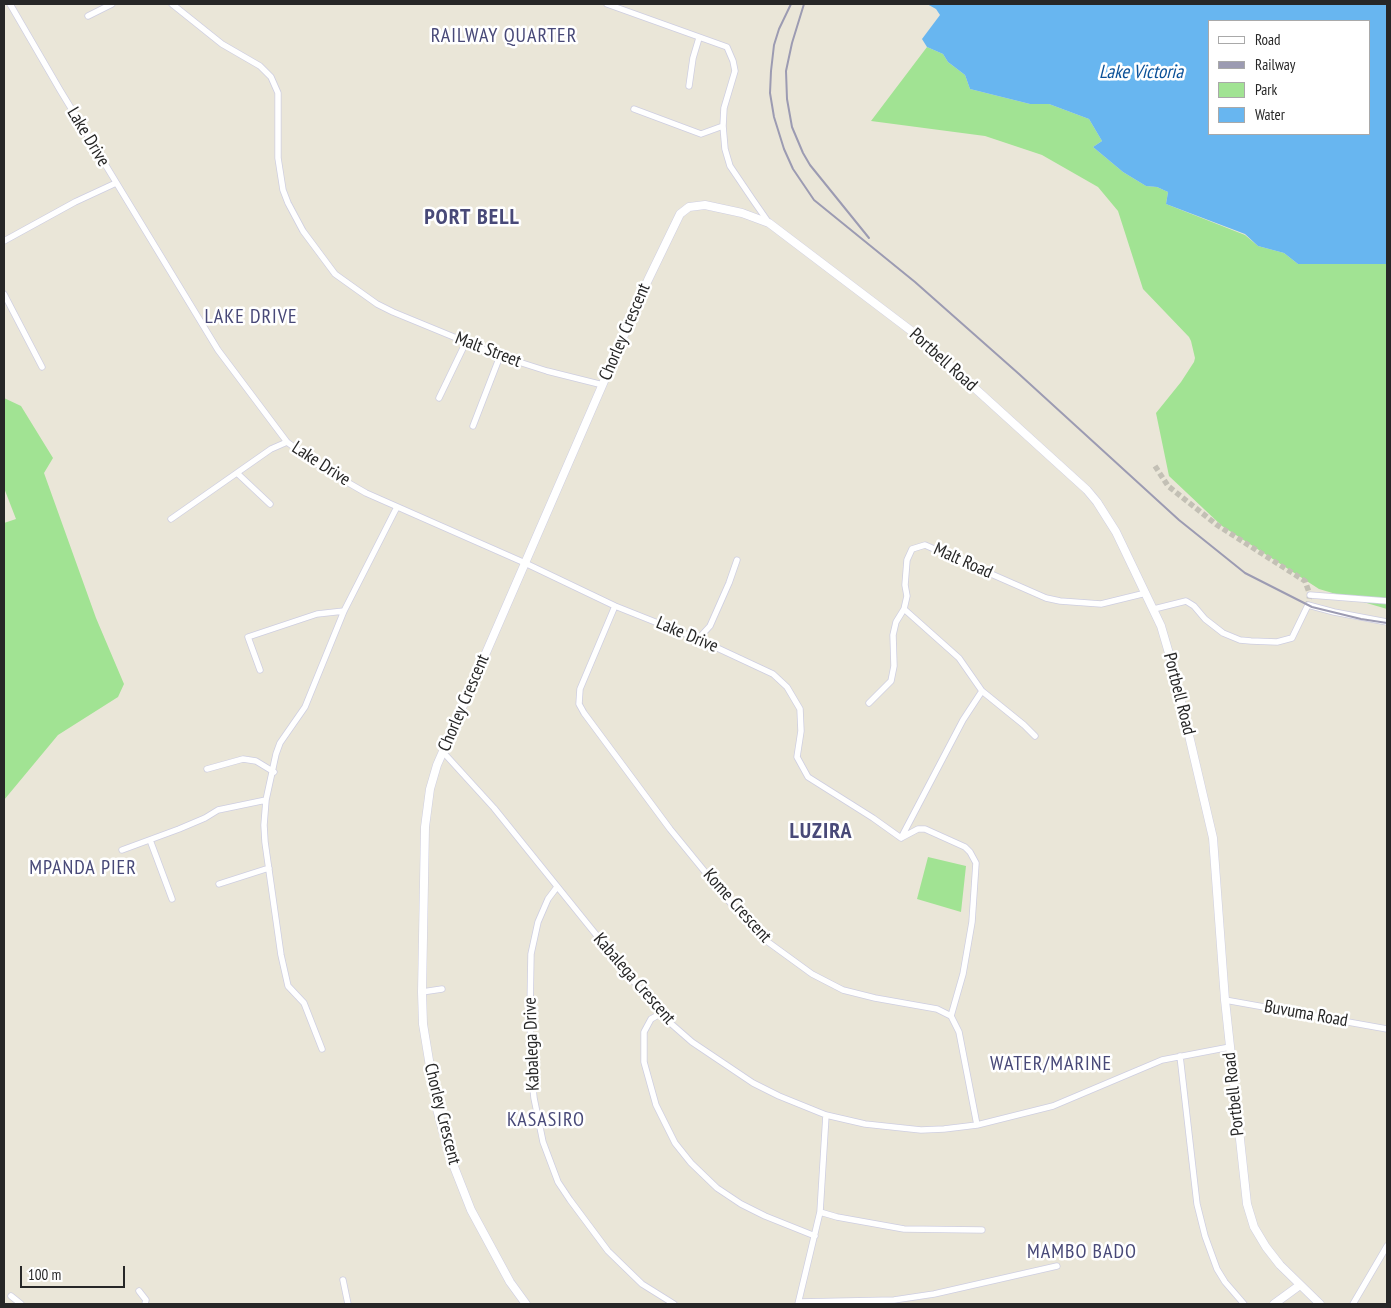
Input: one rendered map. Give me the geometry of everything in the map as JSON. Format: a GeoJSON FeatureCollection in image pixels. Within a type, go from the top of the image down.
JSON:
{"type":"FeatureCollection","features":[{"type":"Feature","properties":{"kind":"main road","name":"Chorley Crescent"},"geometry":{"type":"LineString","coordinates":[[526,1304],[510,1282],[471,1210],[449,1154],[429,1068],[423,1024],[422,992],[426,814],[433,776],[677,217],[689,207],[705,205],[742,213],[769,223]]}},
{"type":"Feature","properties":{"kind":"main road","name":"Portbell Road"},"geometry":{"type":"LineString","coordinates":[[769,223],[914,333],[1087,490],[1116,532],[1161,626],[1213,838],[1225,1000],[1247,1204],[1254,1227],[1266,1247],[1280,1265],[1320,1304]]}},
{"type":"Feature","properties":{"kind":"main road"},"geometry":{"type":"LineString","coordinates":[[1274,1304],[1300,1285]]}},
{"type":"Feature","properties":{"kind":"street","name":"Lake Drive"},"geometry":{"type":"LineString","coordinates":[[10,4],[116,184],[218,350],[287,442],[321,468],[366,493],[525,563],[616,606],[698,639],[773,674],[787,687],[800,709],[801,731],[796,754],[808,777],[901,838]]}},
{"type":"Feature","properties":{"kind":"street"},"geometry":{"type":"LineString","coordinates":[[88,16],[112,4]]}},
{"type":"Feature","properties":{"kind":"street","name":"Malt Street"},"geometry":{"type":"LineString","coordinates":[[172,4],[222,44],[260,66],[271,77],[278,93],[278,158],[283,190],[303,230],[336,274],[377,304],[393,312],[500,356],[547,371],[603,385]]}},
{"type":"Feature","properties":{"kind":"street"},"geometry":{"type":"LineString","coordinates":[[607,4],[727,47],[735,71],[724,108],[725,149],[730,166],[769,223]]}},
{"type":"Feature","properties":{"kind":"street"},"geometry":{"type":"LineString","coordinates":[[689,86],[693,58],[699,38]]}},
{"type":"Feature","properties":{"kind":"street"},"geometry":{"type":"LineString","coordinates":[[634,109],[701,134],[723,126]]}},
{"type":"Feature","properties":{"kind":"street"},"geometry":{"type":"LineString","coordinates":[[4,241],[76,202],[116,184]]}},
{"type":"Feature","properties":{"kind":"street"},"geometry":{"type":"LineString","coordinates":[[4,294],[42,368]]}},
{"type":"Feature","properties":{"kind":"street"},"geometry":{"type":"LineString","coordinates":[[439,398],[466,342]]}},
{"type":"Feature","properties":{"kind":"street"},"geometry":{"type":"LineString","coordinates":[[473,426],[500,356]]}},
{"type":"Feature","properties":{"kind":"street"},"geometry":{"type":"LineString","coordinates":[[171,519],[272,449],[287,442]]}},
{"type":"Feature","properties":{"kind":"street"},"geometry":{"type":"LineString","coordinates":[[237,473],[270,504]]}},
{"type":"Feature","properties":{"kind":"street"},"geometry":{"type":"LineString","coordinates":[[322,1049],[304,1003],[288,986],[280,955],[264,825],[266,800],[280,743],[305,707],[344,611],[397,507]]}},
{"type":"Feature","properties":{"kind":"street","name":"Malt Road"},"geometry":{"type":"LineString","coordinates":[[869,702],[891,681],[894,666],[893,634],[896,622],[904,609],[907,596],[905,585],[907,560],[912,549],[924,544],[1052,599],[1101,604],[1146,593]]}},
{"type":"Feature","properties":{"kind":"street"},"geometry":{"type":"LineString","coordinates":[[698,639],[710,626],[729,584],[737,560]]}},
{"type":"Feature","properties":{"kind":"street"},"geometry":{"type":"LineString","coordinates":[[1310,595],[1387,601]]}},
{"type":"Feature","properties":{"kind":"street"},"geometry":{"type":"LineString","coordinates":[[1154,609],[1186,601],[1194,606],[1205,619],[1224,633],[1240,640],[1251,641],[1277,642],[1292,638],[1308,604],[1342,614],[1387,622]]}},
{"type":"Feature","properties":{"kind":"street","name":"Kome Crescent"},"geometry":{"type":"LineString","coordinates":[[616,606],[580,689],[580,704],[584,713],[670,828],[737,911],[760,935],[784,954],[812,974],[843,990],[875,998],[937,1009],[951,1016]]}},
{"type":"Feature","properties":{"kind":"street"},"geometry":{"type":"LineString","coordinates":[[904,609],[959,658],[982,691],[1035,736]]}},
{"type":"Feature","properties":{"kind":"street"},"geometry":{"type":"LineString","coordinates":[[260,670],[248,637],[317,614],[344,611]]}},
{"type":"Feature","properties":{"kind":"street"},"geometry":{"type":"LineString","coordinates":[[901,838],[945,752],[982,691]]}},
{"type":"Feature","properties":{"kind":"street","name":"Kabalega Crescent"},"geometry":{"type":"LineString","coordinates":[[443,752],[494,808],[660,1014],[692,1042],[753,1083],[826,1115],[865,1124],[921,1130],[977,1125],[1053,1106],[1162,1060],[1230,1047]]}},
{"type":"Feature","properties":{"kind":"street"},"geometry":{"type":"LineString","coordinates":[[207,769],[242,760],[256,761],[274,772]]}},
{"type":"Feature","properties":{"kind":"street"},"geometry":{"type":"LineString","coordinates":[[122,850],[205,818],[218,810],[266,800]]}},
{"type":"Feature","properties":{"kind":"street"},"geometry":{"type":"LineString","coordinates":[[901,838],[921,828],[925,829],[965,847],[973,856],[976,864],[972,922],[964,974],[951,1016],[959,1032],[977,1125]]}},
{"type":"Feature","properties":{"kind":"street"},"geometry":{"type":"LineString","coordinates":[[150,840],[172,899]]}},
{"type":"Feature","properties":{"kind":"street"},"geometry":{"type":"LineString","coordinates":[[219,884],[269,868]]}},
{"type":"Feature","properties":{"kind":"street","name":"Kabalega Drive"},"geometry":{"type":"LineString","coordinates":[[557,887],[548,899],[538,922],[531,954],[532,1067],[534,1098],[543,1142],[558,1182],[608,1251],[642,1284],[674,1304]]}},
{"type":"Feature","properties":{"kind":"street"},"geometry":{"type":"LineString","coordinates":[[422,992],[442,989]]}},
{"type":"Feature","properties":{"kind":"street","name":"Buvuma Road"},"geometry":{"type":"LineString","coordinates":[[1225,1000],[1387,1029]]}},
{"type":"Feature","properties":{"kind":"street"},"geometry":{"type":"LineString","coordinates":[[660,1014],[651,1019],[644,1032],[644,1062],[656,1105],[674,1143],[691,1163],[717,1188],[741,1204],[815,1236]]}},
{"type":"Feature","properties":{"kind":"street"},"geometry":{"type":"LineString","coordinates":[[1180,1056],[1197,1204],[1204,1236],[1217,1269],[1225,1282],[1244,1304]]}},
{"type":"Feature","properties":{"kind":"street"},"geometry":{"type":"LineString","coordinates":[[826,1115],[820,1212],[798,1303],[894,1300],[943,1292],[1057,1266]]}},
{"type":"Feature","properties":{"kind":"street"},"geometry":{"type":"LineString","coordinates":[[820,1212],[904,1229],[982,1230]]}},
{"type":"Feature","properties":{"kind":"street"},"geometry":{"type":"LineString","coordinates":[[1352,1304],[1387,1246]]}},
{"type":"Feature","properties":{"kind":"street"},"geometry":{"type":"LineString","coordinates":[[343,1280],[348,1304]]}},
{"type":"Feature","properties":{"kind":"street"},"geometry":{"type":"LineString","coordinates":[[139,1291],[146,1300],[145,1304]]}},
{"type":"Feature","properties":{"kind":"street"},"geometry":{"type":"LineString","coordinates":[[11,1296],[21,1304]]}},
{"type":"Feature","properties":{"kind":"green space"},"geometry":{"type":"Polygon","coordinates":[[[927,47],[943,54],[948,62],[965,75],[970,89],[1030,104],[1049,104],[1089,119],[1102,141],[1093,147],[1123,172],[1146,186],[1157,187],[1168,192],[1166,204],[1245,235],[1258,246],[1284,253],[1298,264],[1387,264],[1387,609],[1319,589],[1222,526],[1169,476],[1156,413],[1181,382],[1194,362],[1195,358],[1191,341],[1143,289],[1118,211],[1098,187],[1042,155],[985,136],[871,121],[927,47]]]}},
{"type":"Feature","properties":{"kind":"green space"},"geometry":{"type":"Polygon","coordinates":[[[4,398],[21,406],[53,458],[44,473],[96,618],[124,684],[118,697],[58,735],[4,800],[4,523],[16,519],[4,488],[4,398]]]}},
{"type":"Feature","properties":{"kind":"green space"},"geometry":{"type":"Polygon","coordinates":[[[928,857],[966,866],[961,912],[917,899],[928,857]]]}},
{"type":"Feature","properties":{"kind":"water","name":"Lake Victoria"},"geometry":{"type":"Polygon","coordinates":[[[927,4],[1387,4],[1387,264],[1298,264],[1284,253],[1258,246],[1245,234],[1166,204],[1168,192],[1157,187],[1146,186],[1123,172],[1093,147],[1102,141],[1089,119],[1049,104],[1030,104],[970,89],[965,75],[948,62],[943,54],[927,47],[922,39],[940,15],[936,9],[927,4]]]}},
{"type":"Feature","properties":{"kind":"tunnel"},"geometry":{"type":"LineString","coordinates":[[1155,466],[1168,486],[1217,525],[1305,581],[1310,595],[1308,605]]}},
{"type":"Feature","properties":{"kind":"railway"},"geometry":{"type":"LineString","coordinates":[[791,4],[779,29],[774,45],[770,93],[774,117],[784,149],[793,169],[814,200],[915,282],[1179,520],[1245,573],[1312,607],[1361,619],[1387,623]]}},
{"type":"Feature","properties":{"kind":"railway"},"geometry":{"type":"LineString","coordinates":[[804,4],[786,71],[787,99],[792,127],[810,165],[869,238]]}},
{"type":"Feature","properties":{"kind":"district","name":"RAILWAY QUARTER"},"geometry":{"type":"Point","coordinates":[504,36]}},
{"type":"Feature","properties":{"kind":"district","name":"PORT BELL"},"geometry":{"type":"Point","coordinates":[472,218]}},
{"type":"Feature","properties":{"kind":"district","name":"LAKE DRIVE"},"geometry":{"type":"Point","coordinates":[251,317]}},
{"type":"Feature","properties":{"kind":"district","name":"LUZIRA"},"geometry":{"type":"Point","coordinates":[821,832]}},
{"type":"Feature","properties":{"kind":"district","name":"MPANDA PIER"},"geometry":{"type":"Point","coordinates":[83,868]}},
{"type":"Feature","properties":{"kind":"district","name":"WATER/MARINE"},"geometry":{"type":"Point","coordinates":[1051,1064]}},
{"type":"Feature","properties":{"kind":"district","name":"KASASIRO"},"geometry":{"type":"Point","coordinates":[546,1120]}},
{"type":"Feature","properties":{"kind":"district","name":"MAMBO BADO"},"geometry":{"type":"Point","coordinates":[1082,1252]}}]}
